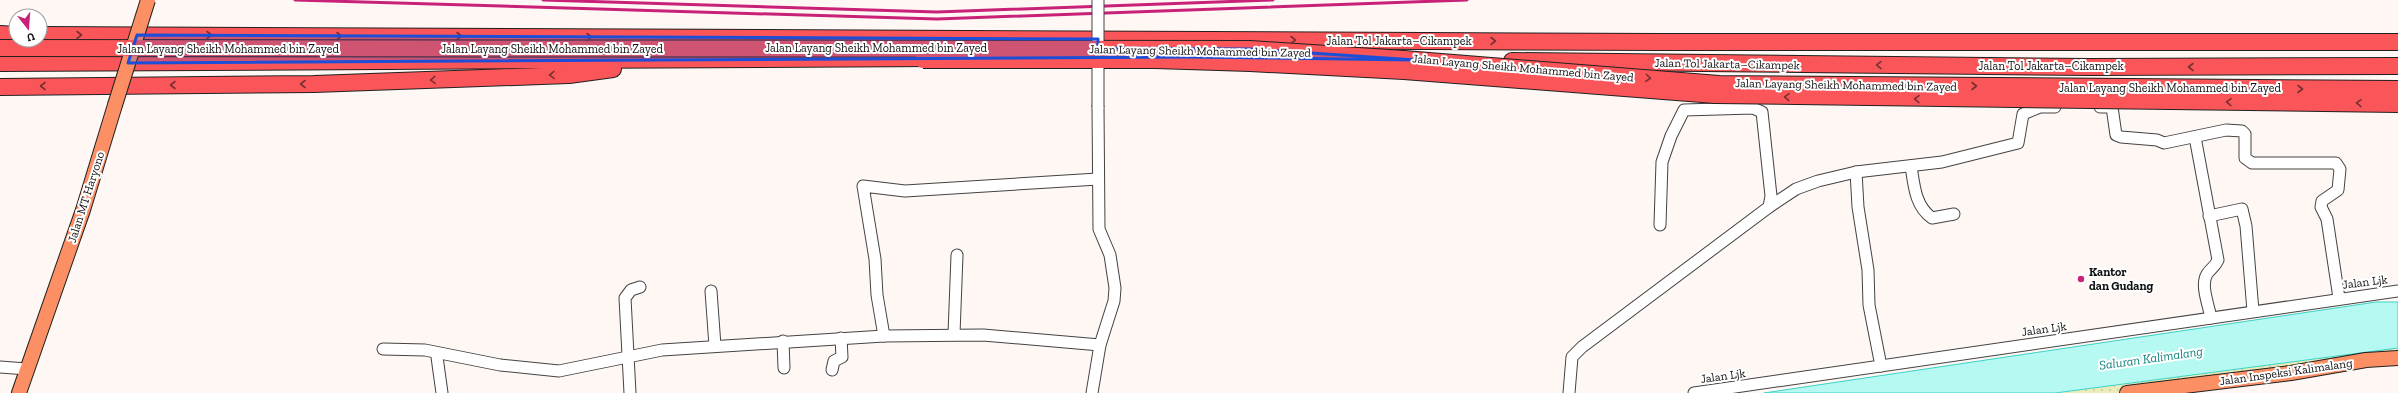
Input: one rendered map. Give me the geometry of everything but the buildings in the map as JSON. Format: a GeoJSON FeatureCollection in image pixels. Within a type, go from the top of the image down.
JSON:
{"type":"FeatureCollection","features":[{"type":"Feature","properties":{"kind":"highway","name":"Jalan Tol Jakarta–Cikampek"},"geometry":{"type":"LineString","coordinates":[[48,35],[1662,42],[2398,42]]}},
{"type":"Feature","properties":{"kind":"highway","name":"Jalan Layang Sheikh Mohammed bin Zayed"},"geometry":{"type":"LineString","coordinates":[[0,48],[1250,49],[1404,59],[1719,84],[2398,89]]}},
{"type":"Feature","properties":{"kind":"highway","name":"Jalan Layang Sheikh Mohammed bin Zayed"},"geometry":{"type":"LineString","coordinates":[[0,57],[1155,60],[1404,71],[1715,95],[2398,104]]}},
{"type":"Feature","properties":{"kind":"highway","name":"Jalan Tol Jakarta–Cikampek"},"geometry":{"type":"LineString","coordinates":[[0,63],[1204,57],[2090,67],[2398,66]]}},
{"type":"Feature","properties":{"kind":"highway"},"geometry":{"type":"LineString","coordinates":[[0,87],[314,84],[569,75],[674,60]]}},
{"type":"Feature","properties":{"kind":"main road","name":"Jalan MT Haryono"},"geometry":{"type":"LineString","coordinates":[[19,393],[83,210],[148,0]]}},
{"type":"Feature","properties":{"kind":"main road","name":"Jalan Inspeksi Kalimalang"},"geometry":{"type":"LineString","coordinates":[[2127,393],[2291,373],[2366,360],[2398,358]]}},
{"type":"Feature","properties":{"kind":"street"},"geometry":{"type":"LineString","coordinates":[[1092,393],[1100,345],[1114,301],[1115,288],[1110,255],[1099,229],[1098,0]]}},
{"type":"Feature","properties":{"kind":"street"},"geometry":{"type":"LineString","coordinates":[[1569,393],[1572,357],[1582,347],[1769,207],[1796,189],[1818,180],[1856,172],[1942,162],[2018,144],[2023,114],[2040,107],[2112,106],[2116,135],[2121,137],[2157,140],[2164,143],[2226,130],[2242,131],[2245,134],[2245,158],[2252,163],[2336,163],[2340,169],[2338,190],[2321,203],[2327,219],[2339,298]]}},
{"type":"Feature","properties":{"kind":"street"},"geometry":{"type":"LineString","coordinates":[[1660,225],[1662,162],[1671,136],[1684,110],[1753,108],[1762,112],[1771,196],[1769,207]]}},
{"type":"Feature","properties":{"kind":"street"},"geometry":{"type":"LineString","coordinates":[[2195,136],[2218,260],[2215,267],[2207,274],[2204,280],[2211,318]]}},
{"type":"Feature","properties":{"kind":"street"},"geometry":{"type":"LineString","coordinates":[[1911,166],[1916,194],[1927,214],[1932,218],[1954,214]]}},
{"type":"Feature","properties":{"kind":"street"},"geometry":{"type":"LineString","coordinates":[[1856,172],[1858,207],[1868,270],[1869,305],[1881,366]]}},
{"type":"Feature","properties":{"kind":"street"},"geometry":{"type":"LineString","coordinates":[[884,336],[877,295],[875,259],[863,186],[905,191],[1098,179]]}},
{"type":"Feature","properties":{"kind":"street"},"geometry":{"type":"LineString","coordinates":[[2209,216],[2242,209],[2246,226],[2253,311]]}},
{"type":"Feature","properties":{"kind":"street"},"geometry":{"type":"LineString","coordinates":[[954,334],[957,255]]}},
{"type":"Feature","properties":{"kind":"street"},"geometry":{"type":"LineString","coordinates":[[630,393],[625,298],[631,290],[640,287]]}},
{"type":"Feature","properties":{"kind":"street"},"geometry":{"type":"LineString","coordinates":[[711,291],[715,346]]}},
{"type":"Feature","properties":{"kind":"street","name":"Jalan Ljk"},"geometry":{"type":"LineString","coordinates":[[1694,393],[2339,298],[2398,291]]}},
{"type":"Feature","properties":{"kind":"street"},"geometry":{"type":"LineString","coordinates":[[383,350],[425,350],[439,354],[523,368],[558,371],[662,350],[841,338],[954,334],[1100,345]]}},
{"type":"Feature","properties":{"kind":"street"},"geometry":{"type":"LineString","coordinates":[[832,370],[834,361],[842,357],[841,338]]}},
{"type":"Feature","properties":{"kind":"street"},"geometry":{"type":"LineString","coordinates":[[782,341],[784,368]]}},
{"type":"Feature","properties":{"kind":"street"},"geometry":{"type":"LineString","coordinates":[[439,354],[437,358],[442,393]]}},
{"type":"Feature","properties":{"kind":"street"},"geometry":{"type":"LineString","coordinates":[[0,367],[27,369]]}},
{"type":"Feature","properties":{"kind":"highlighted area"},"geometry":{"type":"Polygon","coordinates":[[[137,35],[1098,39],[1098,48],[1250,49],[1416,60],[1189,57],[128,63],[137,35]]]}},
{"type":"Feature","properties":{"kind":"green space"},"geometry":{"type":"Polygon","coordinates":[[[2398,348],[2398,358],[2127,393],[2057,393],[2398,348]]]}},
{"type":"Feature","properties":{"kind":"water","name":"Saluran Kalimalang"},"geometry":{"type":"Polygon","coordinates":[[[2376,302],[2398,302],[2398,348],[2055,393],[1764,393],[2376,302]]]}},
{"type":"Feature","properties":{"kind":"railway"},"geometry":{"type":"LineString","coordinates":[[295,0],[937,19],[1467,0]]}},
{"type":"Feature","properties":{"kind":"railway"},"geometry":{"type":"LineString","coordinates":[[543,0],[937,12],[1273,0]]}},
{"type":"Feature","properties":{"kind":"place","name":"Kantor dan Gudang"},"geometry":{"type":"Point","coordinates":[2081,279]}}]}
